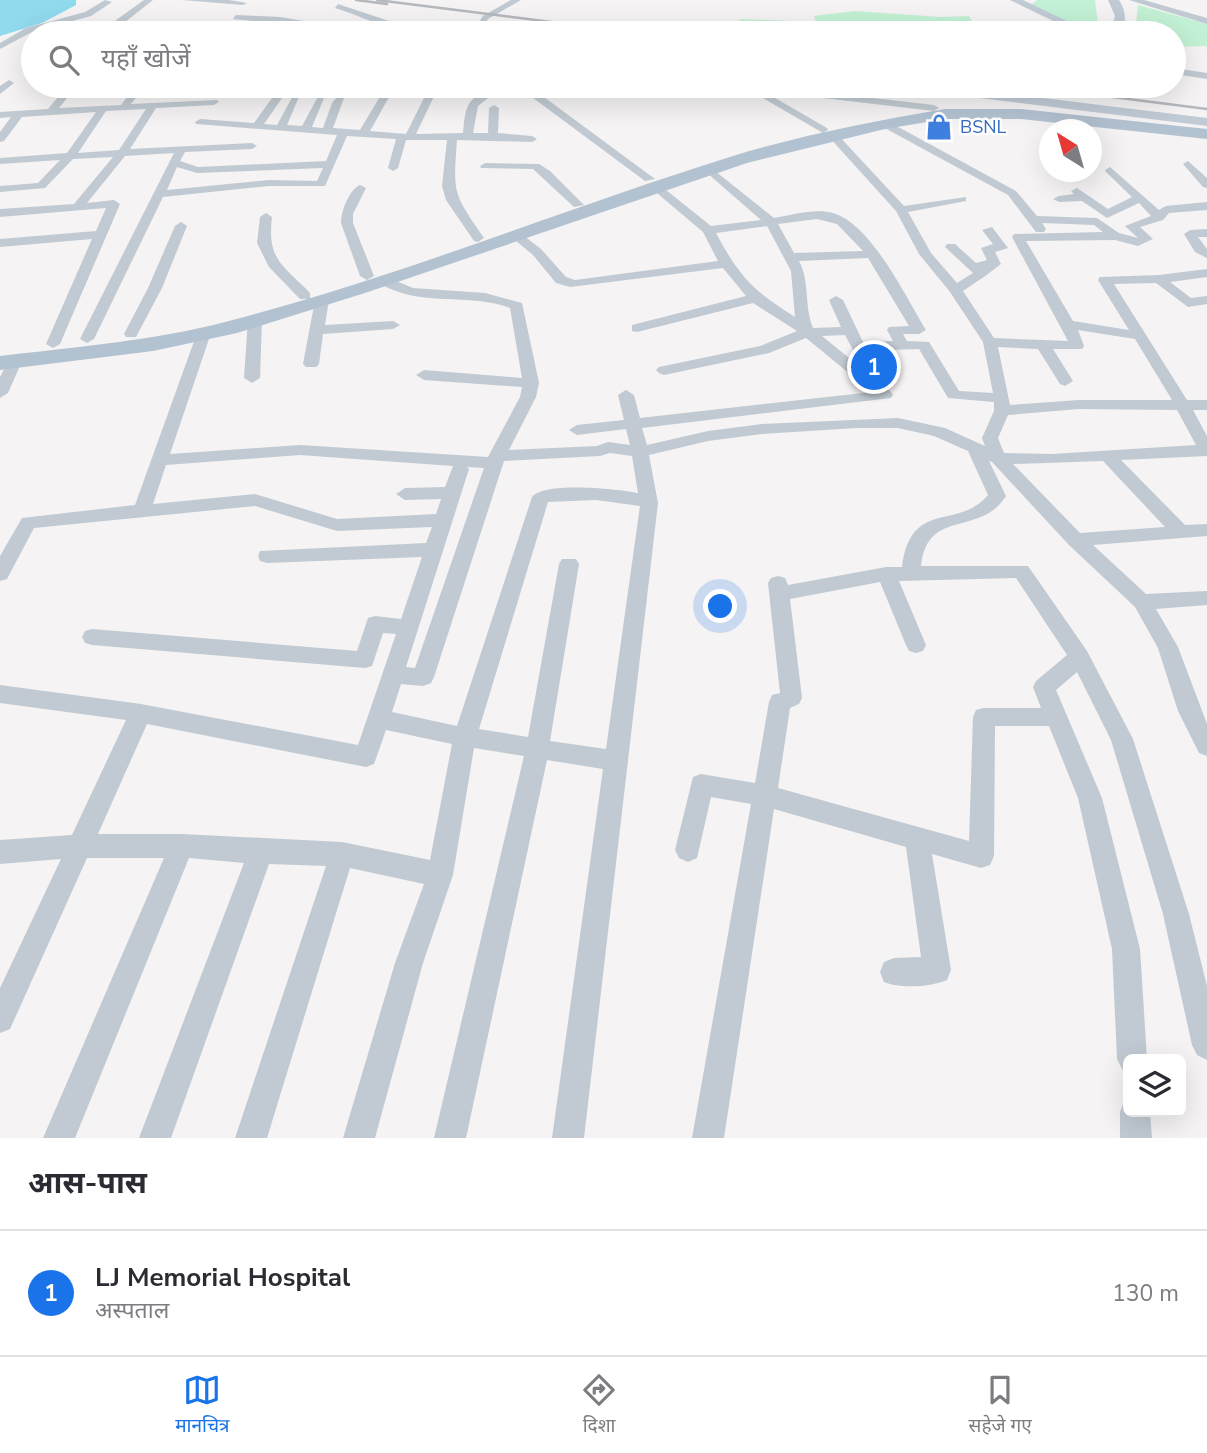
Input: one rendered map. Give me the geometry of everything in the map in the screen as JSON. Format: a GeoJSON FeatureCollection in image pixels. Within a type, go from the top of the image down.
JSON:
{"type":"FeatureCollection","features":[{"type":"Feature","properties":{"kind":"main road"},"geometry":{"type":"LineString","coordinates":[[1015,0],[1060,21]]}},
{"type":"Feature","properties":{"kind":"main road"},"geometry":{"type":"LineString","coordinates":[[1113,0],[1119,8],[1119,21]]}},
{"type":"Feature","properties":{"kind":"main road"},"geometry":{"type":"LineString","coordinates":[[1123,0],[1128,10],[1127,21]]}},
{"type":"Feature","properties":{"kind":"main road"},"geometry":{"type":"LineString","coordinates":[[1000,98],[1207,127]]}},
{"type":"Feature","properties":{"kind":"main road"},"geometry":{"type":"LineString","coordinates":[[376,278],[478,238],[578,205],[710,170],[903,111],[934,107],[1026,109],[1207,127]]}},
{"type":"Feature","properties":{"kind":"main road"},"geometry":{"type":"LineString","coordinates":[[5,358],[153,344],[255,320],[313,298],[515,235],[759,144],[945,114],[1021,114],[1207,127]]}},
{"type":"Feature","properties":{"kind":"main road"},"geometry":{"type":"LineString","coordinates":[[5,358],[52,344],[204,323],[313,298]]}},
{"type":"Feature","properties":{"kind":"street"},"geometry":{"type":"LineString","coordinates":[[120,21],[149,0]]}},
{"type":"Feature","properties":{"kind":"street"},"geometry":{"type":"LineString","coordinates":[[186,0],[244,2],[235,21]]}},
{"type":"Feature","properties":{"kind":"street"},"geometry":{"type":"LineString","coordinates":[[498,0],[514,1]]}},
{"type":"Feature","properties":{"kind":"street"},"geometry":{"type":"LineString","coordinates":[[1134,0],[1207,21]]}},
{"type":"Feature","properties":{"kind":"street"},"geometry":{"type":"LineString","coordinates":[[482,21],[514,1]]}},
{"type":"Feature","properties":{"kind":"street"},"geometry":{"type":"LineString","coordinates":[[62,21],[88,14],[108,2]]}},
{"type":"Feature","properties":{"kind":"street"},"geometry":{"type":"LineString","coordinates":[[338,6],[378,21]]}},
{"type":"Feature","properties":{"kind":"street"},"geometry":{"type":"LineString","coordinates":[[0,46],[21,34]]}},
{"type":"Feature","properties":{"kind":"street"},"geometry":{"type":"LineString","coordinates":[[0,46],[21,45]]}},
{"type":"Feature","properties":{"kind":"street"},"geometry":{"type":"LineString","coordinates":[[1186,73],[1207,76]]}},
{"type":"Feature","properties":{"kind":"street"},"geometry":{"type":"LineString","coordinates":[[0,91],[9,83]]}},
{"type":"Feature","properties":{"kind":"street"},"geometry":{"type":"LineString","coordinates":[[51,111],[62,98]]}},
{"type":"Feature","properties":{"kind":"street"},"geometry":{"type":"LineString","coordinates":[[124,107],[131,98]]}},
{"type":"Feature","properties":{"kind":"street"},"geometry":{"type":"LineString","coordinates":[[87,339],[157,194],[191,136],[217,98]]}},
{"type":"Feature","properties":{"kind":"street"},"geometry":{"type":"LineString","coordinates":[[256,127],[277,98]]}},
{"type":"Feature","properties":{"kind":"street"},"geometry":{"type":"LineString","coordinates":[[281,127],[296,98]]}},
{"type":"Feature","properties":{"kind":"street"},"geometry":{"type":"LineString","coordinates":[[306,128],[321,98]]}},
{"type":"Feature","properties":{"kind":"street"},"geometry":{"type":"LineString","coordinates":[[327,131],[339,98]]}},
{"type":"Feature","properties":{"kind":"street"},"geometry":{"type":"LineString","coordinates":[[363,135],[384,98]]}},
{"type":"Feature","properties":{"kind":"street"},"geometry":{"type":"LineString","coordinates":[[393,168],[406,137],[428,98]]}},
{"type":"Feature","properties":{"kind":"street"},"geometry":{"type":"LineString","coordinates":[[467,136],[474,105],[483,98]]}},
{"type":"Feature","properties":{"kind":"street"},"geometry":{"type":"LineString","coordinates":[[539,98],[653,183],[708,230],[726,264],[755,298],[808,332],[885,395],[577,430]]}},
{"type":"Feature","properties":{"kind":"street"},"geometry":{"type":"LineString","coordinates":[[768,98],[828,133],[901,209],[925,254],[955,289],[990,342],[1002,405],[990,438],[998,458],[1076,540],[1142,602],[1168,647],[1189,711],[1207,746]]}},
{"type":"Feature","properties":{"kind":"street"},"geometry":{"type":"LineString","coordinates":[[854,98],[934,107]]}},
{"type":"Feature","properties":{"kind":"street"},"geometry":{"type":"LineString","coordinates":[[0,115],[152,107],[187,100],[214,102]]}},
{"type":"Feature","properties":{"kind":"street"},"geometry":{"type":"LineString","coordinates":[[78,207],[122,153],[152,107]]}},
{"type":"Feature","properties":{"kind":"street"},"geometry":{"type":"LineString","coordinates":[[0,189],[41,186],[71,155],[104,108]]}},
{"type":"Feature","properties":{"kind":"street"},"geometry":{"type":"LineString","coordinates":[[493,136],[494,108]]}},
{"type":"Feature","properties":{"kind":"street"},"geometry":{"type":"LineString","coordinates":[[0,139],[19,114]]}},
{"type":"Feature","properties":{"kind":"street"},"geometry":{"type":"LineString","coordinates":[[885,124],[1012,192],[1037,225],[1066,220],[1097,222],[1115,236]]}},
{"type":"Feature","properties":{"kind":"street"},"geometry":{"type":"LineString","coordinates":[[0,160],[122,153],[191,136],[256,127],[306,128],[406,137],[493,136],[532,139]]}},
{"type":"Feature","properties":{"kind":"street"},"geometry":{"type":"LineString","coordinates":[[157,194],[269,183],[321,184],[344,131]]}},
{"type":"Feature","properties":{"kind":"street"},"geometry":{"type":"LineString","coordinates":[[191,136],[252,146]]}},
{"type":"Feature","properties":{"kind":"street"},"geometry":{"type":"LineString","coordinates":[[452,137],[448,186],[452,200],[478,238]]}},
{"type":"Feature","properties":{"kind":"street"},"geometry":{"type":"LineString","coordinates":[[174,163],[197,170],[330,164]]}},
{"type":"Feature","properties":{"kind":"street"},"geometry":{"type":"LineString","coordinates":[[1188,164],[1207,185]]}},
{"type":"Feature","properties":{"kind":"street"},"geometry":{"type":"LineString","coordinates":[[485,166],[535,166],[547,173],[578,205]]}},
{"type":"Feature","properties":{"kind":"street"},"geometry":{"type":"LineString","coordinates":[[710,170],[771,222],[798,271],[801,315],[808,332]]}},
{"type":"Feature","properties":{"kind":"street"},"geometry":{"type":"LineString","coordinates":[[1110,170],[1159,217]]}},
{"type":"Feature","properties":{"kind":"street"},"geometry":{"type":"LineString","coordinates":[[360,188],[347,214],[347,223],[376,278],[408,291],[499,299],[517,306],[531,383],[528,397],[496,460],[423,677],[393,675]]}},
{"type":"Feature","properties":{"kind":"street"},"geometry":{"type":"LineString","coordinates":[[1066,220],[1056,200],[1081,194],[1107,214],[1140,198]]}},
{"type":"Feature","properties":{"kind":"street"},"geometry":{"type":"LineString","coordinates":[[901,209],[962,199]]}},
{"type":"Feature","properties":{"kind":"street"},"geometry":{"type":"LineString","coordinates":[[0,214],[114,204],[52,344]]}},
{"type":"Feature","properties":{"kind":"street"},"geometry":{"type":"LineString","coordinates":[[1018,237],[1115,236],[1138,242],[1147,239],[1131,226],[1159,217],[1166,210],[1207,206]]}},
{"type":"Feature","properties":{"kind":"street"},"geometry":{"type":"LineString","coordinates":[[1188,207],[1207,224]]}},
{"type":"Feature","properties":{"kind":"street"},"geometry":{"type":"LineString","coordinates":[[708,230],[832,216],[844,224],[874,254],[887,281],[919,330],[894,330],[902,345]]}},
{"type":"Feature","properties":{"kind":"street"},"geometry":{"type":"LineString","coordinates":[[266,217],[263,243],[274,264],[313,298],[316,330],[311,363]]}},
{"type":"Feature","properties":{"kind":"street"},"geometry":{"type":"LineString","coordinates":[[990,342],[1077,346],[1068,324],[1009,225]]}},
{"type":"Feature","properties":{"kind":"street"},"geometry":{"type":"LineString","coordinates":[[131,334],[155,288],[181,226]]}},
{"type":"Feature","properties":{"kind":"street"},"geometry":{"type":"LineString","coordinates":[[955,289],[986,270],[982,264],[995,264],[987,248],[1002,248],[988,230]]}},
{"type":"Feature","properties":{"kind":"street"},"geometry":{"type":"LineString","coordinates":[[1207,233],[1190,234],[1199,249],[1207,254]]}},
{"type":"Feature","properties":{"kind":"street"},"geometry":{"type":"LineString","coordinates":[[0,243],[98,235]]}},
{"type":"Feature","properties":{"kind":"street"},"geometry":{"type":"LineString","coordinates":[[515,235],[537,252],[561,280],[575,284],[726,264]]}},
{"type":"Feature","properties":{"kind":"street"},"geometry":{"type":"LineString","coordinates":[[950,247],[981,274]]}},
{"type":"Feature","properties":{"kind":"street"},"geometry":{"type":"LineString","coordinates":[[791,257],[874,254]]}},
{"type":"Feature","properties":{"kind":"street"},"geometry":{"type":"LineString","coordinates":[[158,460],[300,450],[496,460],[600,451],[608,447],[640,452],[708,436],[762,429],[856,423],[898,423],[939,432],[998,458],[1207,451],[1183,406],[1105,280],[1159,279],[1207,273]]}},
{"type":"Feature","properties":{"kind":"street"},"geometry":{"type":"LineString","coordinates":[[1159,279],[1207,317]]}},
{"type":"Feature","properties":{"kind":"street"},"geometry":{"type":"LineString","coordinates":[[637,328],[755,298]]}},
{"type":"Feature","properties":{"kind":"street"},"geometry":{"type":"LineString","coordinates":[[836,299],[858,347],[924,345],[954,395],[1002,405],[1207,405]]}},
{"type":"Feature","properties":{"kind":"street"},"geometry":{"type":"LineString","coordinates":[[1188,303],[1207,300]]}},
{"type":"Feature","properties":{"kind":"street"},"geometry":{"type":"LineString","coordinates":[[252,378],[255,320]]}},
{"type":"Feature","properties":{"kind":"street"},"geometry":{"type":"LineString","coordinates":[[1068,324],[1140,336]]}},
{"type":"Feature","properties":{"kind":"street"},"geometry":{"type":"LineString","coordinates":[[316,330],[393,325]]}},
{"type":"Feature","properties":{"kind":"street"},"geometry":{"type":"LineString","coordinates":[[664,370],[764,350],[808,332],[851,331]]}},
{"type":"Feature","properties":{"kind":"street"},"geometry":{"type":"LineString","coordinates":[[142,510],[204,333]]}},
{"type":"Feature","properties":{"kind":"street"},"geometry":{"type":"LineString","coordinates":[[1044,346],[1065,381]]}},
{"type":"Feature","properties":{"kind":"street"},"geometry":{"type":"LineString","coordinates":[[0,393],[5,358]]}},
{"type":"Feature","properties":{"kind":"street"},"geometry":{"type":"LineString","coordinates":[[424,375],[531,383]]}},
{"type":"Feature","properties":{"kind":"street"},"geometry":{"type":"LineString","coordinates":[[568,1138],[649,503],[626,395]]}},
{"type":"Feature","properties":{"kind":"street"},"geometry":{"type":"LineString","coordinates":[[916,645],[898,574],[923,532],[937,523],[976,515],[991,507],[997,496],[976,450]]}},
{"type":"Feature","properties":{"kind":"street"},"geometry":{"type":"LineString","coordinates":[[1107,456],[1180,531]]}},
{"type":"Feature","properties":{"kind":"street"},"geometry":{"type":"LineString","coordinates":[[0,694],[141,713],[366,757],[460,469]]}},
{"type":"Feature","properties":{"kind":"street"},"geometry":{"type":"LineString","coordinates":[[405,494],[452,493]]}},
{"type":"Feature","properties":{"kind":"street"},"geometry":{"type":"LineString","coordinates":[[359,1138],[409,963],[440,875],[465,737],[541,497],[583,494],[634,497],[649,503]]}},
{"type":"Feature","properties":{"kind":"street"},"geometry":{"type":"LineString","coordinates":[[0,574],[28,522],[255,500],[337,525],[443,520]]}},
{"type":"Feature","properties":{"kind":"street"},"geometry":{"type":"LineString","coordinates":[[1076,540],[1207,530]]}},
{"type":"Feature","properties":{"kind":"street"},"geometry":{"type":"LineString","coordinates":[[267,556],[433,550]]}},
{"type":"Feature","properties":{"kind":"street"},"geometry":{"type":"LineString","coordinates":[[450,1138],[538,747],[569,564]]}},
{"type":"Feature","properties":{"kind":"street"},"geometry":{"type":"LineString","coordinates":[[708,1138],[766,796],[779,702],[791,698],[779,588],[898,574],[1021,571],[1080,657],[1122,739],[1176,914],[1207,1045]]}},
{"type":"Feature","properties":{"kind":"street"},"geometry":{"type":"LineString","coordinates":[[1142,602],[1207,598]]}},
{"type":"Feature","properties":{"kind":"street"},"geometry":{"type":"LineString","coordinates":[[92,637],[365,660],[375,624],[408,628]]}},
{"type":"Feature","properties":{"kind":"street"},"geometry":{"type":"LineString","coordinates":[[1080,657],[1044,687],[1090,798],[1126,949],[1132,1054]]}},
{"type":"Feature","properties":{"kind":"street"},"geometry":{"type":"LineString","coordinates":[[0,1019],[141,713]]}},
{"type":"Feature","properties":{"kind":"street"},"geometry":{"type":"LineString","coordinates":[[688,850],[701,785],[766,796],[981,856],[984,717],[1057,717]]}},
{"type":"Feature","properties":{"kind":"street"},"geometry":{"type":"LineString","coordinates":[[379,719],[465,737],[616,761]]}},
{"type":"Feature","properties":{"kind":"street"},"geometry":{"type":"LineString","coordinates":[[894,972],[937,970],[917,838]]}},
{"type":"Feature","properties":{"kind":"street"},"geometry":{"type":"LineString","coordinates":[[0,852],[78,846],[182,846],[342,854],[440,875]]}},
{"type":"Feature","properties":{"kind":"street"},"geometry":{"type":"LineString","coordinates":[[59,1138],[182,846]]}},
{"type":"Feature","properties":{"kind":"street"},"geometry":{"type":"LineString","coordinates":[[155,1138],[261,852]]}},
{"type":"Feature","properties":{"kind":"street"},"geometry":{"type":"LineString","coordinates":[[250,1138],[342,854]]}},
{"type":"Feature","properties":{"kind":"street"},"geometry":{"type":"LineString","coordinates":[[1135,1117],[1136,1138]]}},
{"type":"Feature","properties":{"kind":"green space"},"geometry":{"type":"Polygon","coordinates":[[[1037,0],[1095,0],[1098,21],[1066,21],[1031,5],[1037,0]]]}},
{"type":"Feature","properties":{"kind":"green space"},"geometry":{"type":"Polygon","coordinates":[[[1138,5],[1207,24],[1207,46],[1186,47],[1186,21],[1136,21],[1138,5]]]}},
{"type":"Feature","properties":{"kind":"green space"},"geometry":{"type":"Polygon","coordinates":[[[855,11],[940,17],[969,16],[972,21],[816,21],[814,16],[855,11]]]}},
{"type":"Feature","properties":{"kind":"green space"},"geometry":{"type":"Polygon","coordinates":[[[741,19],[791,21],[738,21],[741,19]]]}},
{"type":"Feature","properties":{"kind":"water"},"geometry":{"type":"Polygon","coordinates":[[[0,0],[76,0],[76,5],[46,21],[21,21],[21,30],[0,36],[0,0]]]}},
{"type":"Feature","properties":{"kind":"railway"},"geometry":{"type":"LineString","coordinates":[[356,0],[387,4]]}},
{"type":"Feature","properties":{"kind":"railway"},"geometry":{"type":"LineString","coordinates":[[377,0],[543,21]]}},
{"type":"Feature","properties":{"kind":"railway"},"geometry":{"type":"LineString","coordinates":[[1120,98],[1207,109]]}},
{"type":"Feature","properties":{"kind":"place","name":"BSNL"},"geometry":{"type":"Point","coordinates":[939,127]}},
{"type":"Feature","properties":{"kind":"place","name":"LJ Memorial Hospital"},"geometry":{"type":"Point","coordinates":[874,367]}}]}
